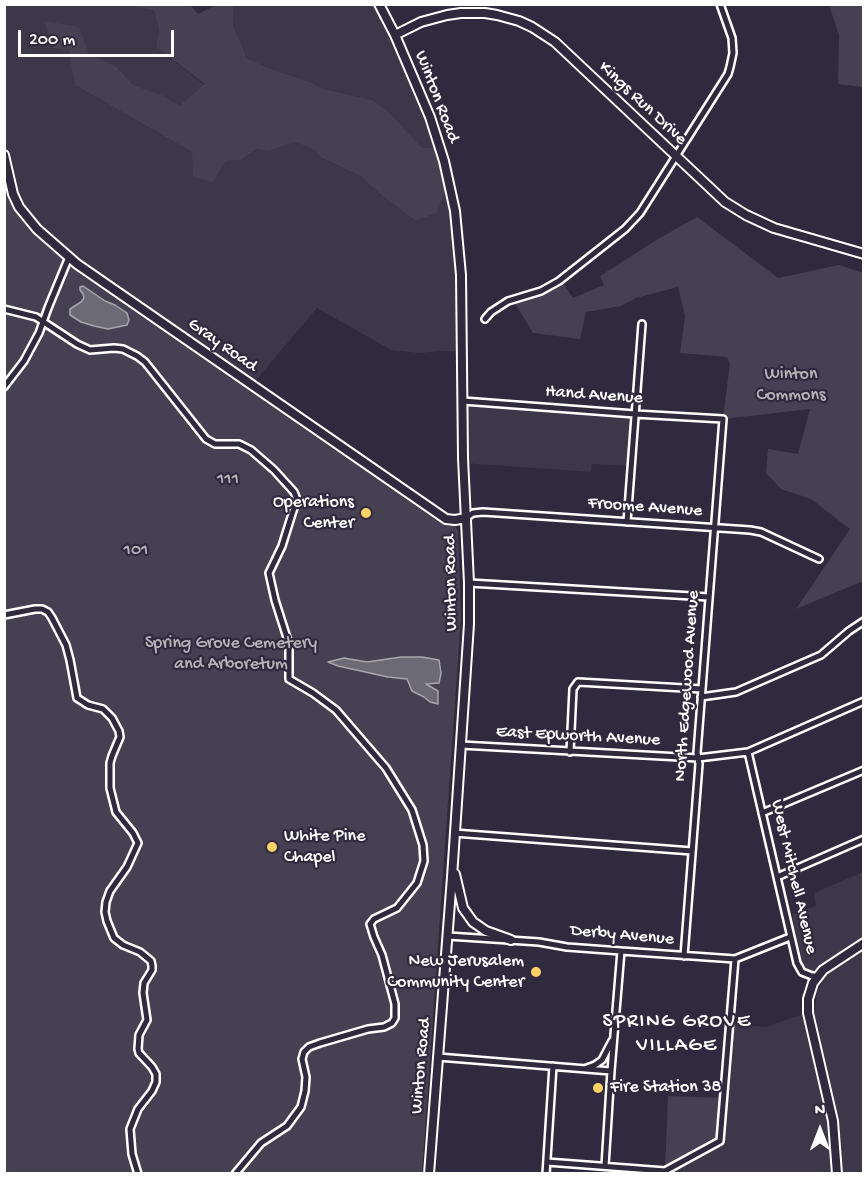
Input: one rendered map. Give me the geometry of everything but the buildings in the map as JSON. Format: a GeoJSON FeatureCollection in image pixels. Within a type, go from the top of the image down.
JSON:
{"type":"FeatureCollection","features":[{"type":"Feature","properties":{"kind":"street","name":"Winton Road"},"geometry":{"type":"LineString","coordinates":[[379,4],[396,35],[444,161],[455,211],[461,275],[463,458],[469,624],[429,1173]]}},
{"type":"Feature","properties":{"kind":"street"},"geometry":{"type":"LineString","coordinates":[[484,319],[508,301],[532,295],[550,287],[625,229],[640,213],[728,74],[733,52],[732,38],[720,4]]}},
{"type":"Feature","properties":{"kind":"street","name":"Kings Run Drive"},"geometry":{"type":"LineString","coordinates":[[396,35],[421,22],[461,13],[497,15],[525,24],[555,42],[725,202],[746,215],[790,234],[864,254]]}},
{"type":"Feature","properties":{"kind":"street","name":"Gray Road"},"geometry":{"type":"LineString","coordinates":[[4,154],[13,194],[19,207],[37,229],[99,281],[446,519],[466,518]]}},
{"type":"Feature","properties":{"kind":"street"},"geometry":{"type":"LineString","coordinates":[[4,387],[24,362],[39,333],[69,257]]}},
{"type":"Feature","properties":{"kind":"street"},"geometry":{"type":"LineString","coordinates":[[4,309],[36,317],[90,350],[123,349],[137,356],[145,362],[206,439],[215,444],[239,444],[251,450],[294,492],[296,502],[282,546],[269,573],[275,600],[290,644],[290,679],[314,693],[336,710],[386,768],[412,810],[423,845],[424,861],[417,883],[397,908],[374,919],[370,924],[396,1004],[392,1023],[309,1047],[302,1059],[306,1077],[301,1107],[287,1126],[261,1143],[235,1173]]}},
{"type":"Feature","properties":{"kind":"street"},"geometry":{"type":"LineString","coordinates":[[627,522],[642,324]]}},
{"type":"Feature","properties":{"kind":"street","name":"Hand Avenue"},"geometry":{"type":"LineString","coordinates":[[463,401],[723,419]]}},
{"type":"Feature","properties":{"kind":"street","name":"North Edgewood Avenue"},"geometry":{"type":"LineString","coordinates":[[684,956],[699,764],[697,753],[701,697],[723,419]]}},
{"type":"Feature","properties":{"kind":"street","name":"Froome Avenue"},"geometry":{"type":"LineString","coordinates":[[466,518],[473,513],[483,512],[755,531],[819,559]]}},
{"type":"Feature","properties":{"kind":"street"},"geometry":{"type":"LineString","coordinates":[[469,583],[709,597]]}},
{"type":"Feature","properties":{"kind":"street"},"geometry":{"type":"LineString","coordinates":[[4,615],[35,609],[48,612],[66,645],[77,698],[107,712],[119,731],[120,737],[110,763],[110,788],[116,812],[138,843],[127,867],[110,891],[106,902],[106,921],[114,938],[123,945],[140,952],[152,966],[144,983],[143,993],[147,1020],[139,1035],[138,1048],[139,1053],[156,1074],[156,1082],[138,1109],[130,1129],[130,1147],[138,1173]]}},
{"type":"Feature","properties":{"kind":"street"},"geometry":{"type":"LineString","coordinates":[[701,697],[736,692],[821,655],[864,621]]}},
{"type":"Feature","properties":{"kind":"street"},"geometry":{"type":"LineString","coordinates":[[570,752],[573,689],[578,682],[702,689]]}},
{"type":"Feature","properties":{"kind":"street","name":"East Epworth Avenue"},"geometry":{"type":"LineString","coordinates":[[461,745],[698,759],[748,752],[864,701]]}},
{"type":"Feature","properties":{"kind":"street","name":"West Mitchell Avenue"},"geometry":{"type":"LineString","coordinates":[[748,752],[797,963],[807,975],[817,976],[810,992],[808,1013],[833,1122],[837,1173]]}},
{"type":"Feature","properties":{"kind":"street"},"geometry":{"type":"LineString","coordinates":[[762,813],[864,770]]}},
{"type":"Feature","properties":{"kind":"street"},"geometry":{"type":"LineString","coordinates":[[454,833],[692,851]]}},
{"type":"Feature","properties":{"kind":"street"},"geometry":{"type":"LineString","coordinates":[[777,877],[864,839]]}},
{"type":"Feature","properties":{"kind":"street"},"geometry":{"type":"LineString","coordinates":[[453,866],[464,908],[473,922],[486,931],[511,940]]}},
{"type":"Feature","properties":{"kind":"street","name":"Derby Avenue"},"geometry":{"type":"LineString","coordinates":[[448,936],[735,959],[790,937]]}},
{"type":"Feature","properties":{"kind":"street"},"geometry":{"type":"LineString","coordinates":[[817,976],[864,943]]}},
{"type":"Feature","properties":{"kind":"street"},"geometry":{"type":"LineString","coordinates":[[605,1166],[621,951]]}},
{"type":"Feature","properties":{"kind":"street"},"geometry":{"type":"LineString","coordinates":[[547,1162],[664,1171],[720,1141],[735,959]]}},
{"type":"Feature","properties":{"kind":"street"},"geometry":{"type":"LineString","coordinates":[[580,1068],[588,1068],[602,1060],[614,1037]]}},
{"type":"Feature","properties":{"kind":"street"},"geometry":{"type":"LineString","coordinates":[[438,1057],[611,1071]]}},
{"type":"Feature","properties":{"kind":"street"},"geometry":{"type":"LineString","coordinates":[[546,1173],[553,1066]]}},
{"type":"Feature","properties":{"kind":"shaded area"},"geometry":{"type":"Polygon","coordinates":[[[130,4],[154,10],[159,30],[156,47],[205,85],[180,105],[162,95],[133,85],[117,67],[89,54],[68,50],[75,85],[192,152],[226,161],[240,160],[257,149],[268,151],[296,142],[316,151],[320,157],[360,176],[416,221],[437,213],[449,185],[455,211],[462,352],[419,353],[391,350],[317,308],[252,385],[77,264],[19,207],[5,155],[4,5],[130,4]]]}},
{"type":"Feature","properties":{"kind":"shaded area"},"geometry":{"type":"Polygon","coordinates":[[[234,5],[379,5],[440,148],[422,148],[391,114],[373,100],[324,89],[247,58],[233,25],[234,5]]]}},
{"type":"Feature","properties":{"kind":"shaded area"},"geometry":{"type":"Polygon","coordinates":[[[83,286],[127,313],[129,320],[127,325],[108,329],[81,322],[70,315],[70,309],[84,298],[80,290],[83,286]]]}},
{"type":"Feature","properties":{"kind":"shaded area"},"geometry":{"type":"Polygon","coordinates":[[[463,401],[635,414],[631,466],[592,464],[591,472],[463,463],[463,401]]]}},
{"type":"Feature","properties":{"kind":"shaded area"},"geometry":{"type":"Polygon","coordinates":[[[401,657],[439,660],[441,673],[439,683],[426,684],[438,691],[438,704],[412,691],[407,679],[388,677],[328,662],[344,658],[367,662],[401,657]]]}},
{"type":"Feature","properties":{"kind":"shaded area"},"geometry":{"type":"Polygon","coordinates":[[[863,872],[863,1173],[664,1174],[716,1144],[729,1037],[733,1024],[766,1027],[815,1010],[817,993],[823,981],[803,966],[792,914],[816,906],[814,893],[863,872]]]}},
{"type":"Feature","properties":{"kind":"green space"},"geometry":{"type":"Polygon","coordinates":[[[126,5],[190,5],[198,14],[214,5],[234,5],[233,25],[247,58],[324,89],[373,100],[391,114],[422,148],[440,148],[449,185],[437,213],[416,221],[360,176],[320,157],[316,151],[296,142],[268,151],[257,149],[240,160],[226,161],[213,182],[193,177],[192,152],[75,85],[68,50],[54,48],[44,21],[79,27],[89,54],[117,67],[133,85],[162,95],[180,105],[205,84],[156,47],[159,30],[154,10],[126,5]]]}},
{"type":"Feature","properties":{"kind":"green space"},"geometry":{"type":"Polygon","coordinates":[[[829,5],[863,5],[863,87],[838,84],[839,35],[829,5]]]}},
{"type":"Feature","properties":{"kind":"green space","name":"Spring Grove Cemetery and Arboretum"},"geometry":{"type":"Polygon","coordinates":[[[4,178],[11,203],[26,225],[80,274],[439,522],[455,526],[458,531],[461,617],[422,1173],[5,1173],[4,178]]]}},
{"type":"Feature","properties":{"kind":"green space","name":"Winton Commons"},"geometry":{"type":"Polygon","coordinates":[[[697,217],[778,278],[839,265],[863,273],[863,581],[796,609],[850,529],[811,499],[781,489],[766,473],[768,449],[798,454],[810,409],[723,419],[730,363],[727,357],[680,353],[685,316],[678,287],[636,298],[621,306],[586,312],[580,339],[533,333],[514,302],[539,295],[563,283],[573,298],[604,285],[600,276],[697,217]]]}},
{"type":"Feature","properties":{"kind":"green space"},"geometry":{"type":"Polygon","coordinates":[[[668,1096],[724,1098],[720,1141],[665,1171],[668,1096]]]}},
{"type":"Feature","properties":{"kind":"place","name":"Operations Center"},"geometry":{"type":"Point","coordinates":[366,513]}},
{"type":"Feature","properties":{"kind":"place","name":"White Pine Chapel"},"geometry":{"type":"Point","coordinates":[272,847]}},
{"type":"Feature","properties":{"kind":"place","name":"New Jerusalem Community Center"},"geometry":{"type":"Point","coordinates":[536,972]}},
{"type":"Feature","properties":{"kind":"place","name":"Fire Station 38"},"geometry":{"type":"Point","coordinates":[598,1088]}},
{"type":"Feature","properties":{"kind":"district","name":"SPRING GROVE VILLAGE"},"geometry":{"type":"Point","coordinates":[677,1035]}},
{"type":"Feature","properties":{"kind":"park label","name":"111"},"geometry":{"type":"Point","coordinates":[228,480]}},
{"type":"Feature","properties":{"kind":"park label","name":"101"},"geometry":{"type":"Point","coordinates":[136,551]}}]}
